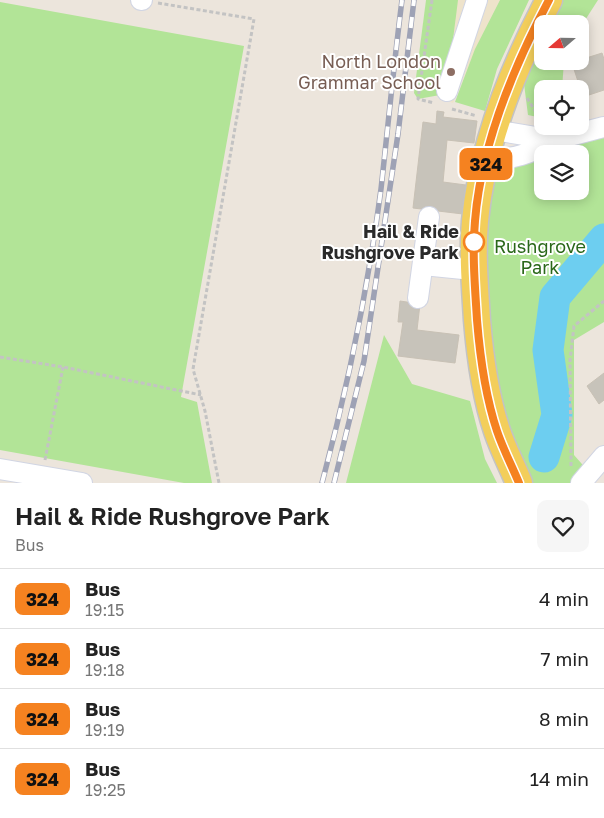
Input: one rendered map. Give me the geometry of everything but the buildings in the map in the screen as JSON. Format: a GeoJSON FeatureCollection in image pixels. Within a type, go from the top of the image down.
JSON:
{"type":"FeatureCollection","features":[{"type":"Feature","properties":{"kind":"main road"},"geometry":{"type":"LineString","coordinates":[[519,483],[497,433],[480,358],[473,270],[475,221],[494,130],[517,69],[549,0]]}},
{"type":"Feature","properties":{"kind":"street"},"geometry":{"type":"LineString","coordinates":[[447,91],[476,0]]}},
{"type":"Feature","properties":{"kind":"street"},"geometry":{"type":"LineString","coordinates":[[487,158],[517,157],[534,152],[554,140],[604,126]]}},
{"type":"Feature","properties":{"kind":"street"},"geometry":{"type":"LineString","coordinates":[[494,130],[554,140]]}},
{"type":"Feature","properties":{"kind":"street"},"geometry":{"type":"LineString","coordinates":[[418,298],[430,217]]}},
{"type":"Feature","properties":{"kind":"street"},"geometry":{"type":"LineString","coordinates":[[423,265],[473,270]]}},
{"type":"Feature","properties":{"kind":"street"},"geometry":{"type":"LineString","coordinates":[[576,477],[604,456]]}},
{"type":"Feature","properties":{"kind":"street"},"geometry":{"type":"LineString","coordinates":[[0,469],[82,483]]}},
{"type":"Feature","properties":{"kind":"path"},"geometry":{"type":"LineString","coordinates":[[142,0],[254,19],[193,369],[206,411],[219,483]]}},
{"type":"Feature","properties":{"kind":"path"},"geometry":{"type":"LineString","coordinates":[[576,477],[570,360],[574,326],[604,301]]}},
{"type":"Feature","properties":{"kind":"path"},"geometry":{"type":"LineString","coordinates":[[0,357],[63,367],[201,395]]}},
{"type":"Feature","properties":{"kind":"path"},"geometry":{"type":"LineString","coordinates":[[42,476],[63,367]]}},
{"type":"Feature","properties":{"kind":"shaded area","name":"North London Grammar School"},"geometry":{"type":"Polygon","coordinates":[[[454,0],[500,0],[476,48],[453,103],[432,94],[454,0]]]}},
{"type":"Feature","properties":{"kind":"green space"},"geometry":{"type":"Polygon","coordinates":[[[426,0],[458,0],[448,79],[440,95],[418,99],[414,93],[426,0]]]}},
{"type":"Feature","properties":{"kind":"green space"},"geometry":{"type":"Polygon","coordinates":[[[500,0],[529,0],[497,69],[485,111],[455,102],[475,49],[500,0]]]}},
{"type":"Feature","properties":{"kind":"green space"},"geometry":{"type":"Polygon","coordinates":[[[559,0],[598,0],[588,15],[550,15],[559,0]]]}},
{"type":"Feature","properties":{"kind":"green space"},"geometry":{"type":"Polygon","coordinates":[[[0,2],[244,46],[181,397],[197,402],[212,483],[184,483],[0,450],[0,2]]]}},
{"type":"Feature","properties":{"kind":"green space"},"geometry":{"type":"Polygon","coordinates":[[[534,48],[534,70],[563,70],[563,80],[534,80],[534,116],[528,115],[523,76],[534,48]]]}},
{"type":"Feature","properties":{"kind":"green space","name":"Rushgrove Park"},"geometry":{"type":"Polygon","coordinates":[[[604,134],[604,322],[574,340],[574,455],[589,472],[580,483],[519,483],[474,269],[495,176],[505,157],[534,150],[534,200],[589,200],[589,145],[557,145],[604,134]]]}},
{"type":"Feature","properties":{"kind":"green space"},"geometry":{"type":"Polygon","coordinates":[[[384,335],[412,384],[470,401],[485,459],[497,483],[346,483],[384,335]]]}},
{"type":"Feature","properties":{"kind":"waterway"},"geometry":{"type":"LineString","coordinates":[[544,457],[557,415],[548,350],[555,297],[604,239]]}},
{"type":"Feature","properties":{"kind":"railway"},"geometry":{"type":"LineString","coordinates":[[322,483],[349,373],[370,263],[381,189],[402,0]]}},
{"type":"Feature","properties":{"kind":"railway"},"geometry":{"type":"LineString","coordinates":[[334,483],[364,361],[398,134],[414,0]]}},
{"type":"Feature","properties":{"kind":"bus line","name":"324"},"geometry":{"type":"LineString","coordinates":[[519,483],[492,417],[480,358],[473,270],[475,221],[487,158],[497,122],[538,20],[549,0]]}},
{"type":"Feature","properties":{"kind":"place","name":"North London Grammar School"},"geometry":{"type":"Point","coordinates":[451,72]}},
{"type":"Feature","properties":{"kind":"place","name":"Hail & Ride Rushgrove Park"},"geometry":{"type":"Point","coordinates":[474,242]}}]}
